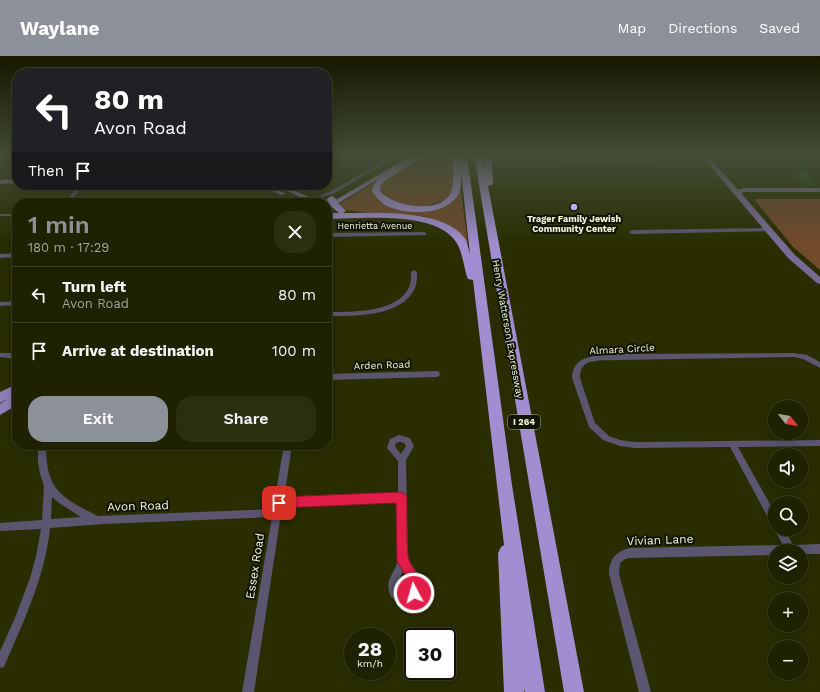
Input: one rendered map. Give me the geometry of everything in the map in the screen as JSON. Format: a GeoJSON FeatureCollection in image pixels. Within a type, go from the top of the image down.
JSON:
{"type":"FeatureCollection","features":[{"type":"Feature","properties":{"kind":"highway"},"geometry":{"type":"LineString","coordinates":[[378,185],[376,189],[380,197],[390,204],[414,209],[433,207],[447,201],[455,192],[455,185]]}},
{"type":"Feature","properties":{"kind":"highway","name":"Henry Watterson Expressway"},"geometry":{"type":"LineString","coordinates":[[467,185],[504,485],[535,692]]}},
{"type":"Feature","properties":{"kind":"highway","name":"Henry Watterson Expressway"},"geometry":{"type":"LineString","coordinates":[[483,185],[544,537],[574,692]]}},
{"type":"Feature","properties":{"kind":"highway"},"geometry":{"type":"LineString","coordinates":[[488,185],[488,214]]}},
{"type":"Feature","properties":{"kind":"highway"},"geometry":{"type":"LineString","coordinates":[[332,206],[375,215]]}},
{"type":"Feature","properties":{"kind":"highway"},"geometry":{"type":"LineString","coordinates":[[332,207],[341,211],[375,215],[403,216],[426,220],[441,225],[456,236],[464,247],[482,310]]}},
{"type":"Feature","properties":{"kind":"highway"},"geometry":{"type":"LineString","coordinates":[[504,485],[514,692]]}},
{"type":"Feature","properties":{"kind":"main road"},"geometry":{"type":"LineString","coordinates":[[332,201],[359,185]]}},
{"type":"Feature","properties":{"kind":"main road"},"geometry":{"type":"LineString","coordinates":[[332,202],[363,185]]}},
{"type":"Feature","properties":{"kind":"main road"},"geometry":{"type":"LineString","coordinates":[[731,185],[791,256],[820,281]]}},
{"type":"Feature","properties":{"kind":"main road"},"geometry":{"type":"LineString","coordinates":[[275,190],[293,198]]}},
{"type":"Feature","properties":{"kind":"main road"},"geometry":{"type":"LineString","coordinates":[[289,190],[309,198]]}},
{"type":"Feature","properties":{"kind":"main road"},"geometry":{"type":"LineString","coordinates":[[738,192],[820,192]]}},
{"type":"Feature","properties":{"kind":"main road"},"geometry":{"type":"LineString","coordinates":[[0,398],[12,391]]}},
{"type":"Feature","properties":{"kind":"main road"},"geometry":{"type":"LineString","coordinates":[[0,410],[12,402]]}},
{"type":"Feature","properties":{"kind":"street"},"geometry":{"type":"LineString","coordinates":[[329,198],[331,192],[344,185]]}},
{"type":"Feature","properties":{"kind":"street"},"geometry":{"type":"LineString","coordinates":[[70,198],[78,190]]}},
{"type":"Feature","properties":{"kind":"street"},"geometry":{"type":"LineString","coordinates":[[0,215],[12,215]]}},
{"type":"Feature","properties":{"kind":"street"},"geometry":{"type":"LineString","coordinates":[[632,232],[768,230]]}},
{"type":"Feature","properties":{"kind":"street","name":"Henrietta Avenue"},"geometry":{"type":"LineString","coordinates":[[332,236],[424,234]]}},
{"type":"Feature","properties":{"kind":"street"},"geometry":{"type":"LineString","coordinates":[[0,256],[12,255]]}},
{"type":"Feature","properties":{"kind":"street"},"geometry":{"type":"LineString","coordinates":[[332,314],[367,313],[388,307],[403,299],[409,292],[414,280],[414,272]]}},
{"type":"Feature","properties":{"kind":"street"},"geometry":{"type":"LineString","coordinates":[[0,304],[12,303]]}},
{"type":"Feature","properties":{"kind":"street"},"geometry":{"type":"LineString","coordinates":[[0,355],[12,356]]}},
{"type":"Feature","properties":{"kind":"street","name":"Almara Circle"},"geometry":{"type":"LineString","coordinates":[[820,365],[812,359],[801,356],[617,357],[590,359],[581,363],[576,370],[576,378],[592,424],[606,438],[628,445],[820,443]]}},
{"type":"Feature","properties":{"kind":"street","name":"Arden Road"},"geometry":{"type":"LineString","coordinates":[[332,377],[437,374]]}},
{"type":"Feature","properties":{"kind":"street"},"geometry":{"type":"LineString","coordinates":[[732,444],[768,509]]}},
{"type":"Feature","properties":{"kind":"street"},"geometry":{"type":"LineString","coordinates":[[0,663],[29,598],[38,568],[48,524],[48,488],[43,471],[42,450]]}},
{"type":"Feature","properties":{"kind":"street","name":"Essex Road"},"geometry":{"type":"LineString","coordinates":[[248,692],[287,450]]}},
{"type":"Feature","properties":{"kind":"street"},"geometry":{"type":"LineString","coordinates":[[402,460],[401,498],[403,561]]}},
{"type":"Feature","properties":{"kind":"street"},"geometry":{"type":"LineString","coordinates":[[48,488],[65,503],[96,520]]}},
{"type":"Feature","properties":{"kind":"street"},"geometry":{"type":"LineString","coordinates":[[279,503],[401,498]]}},
{"type":"Feature","properties":{"kind":"street","name":"Avon Road"},"geometry":{"type":"LineString","coordinates":[[0,527],[96,520],[277,513]]}},
{"type":"Feature","properties":{"kind":"street","name":"Vivian Lane"},"geometry":{"type":"LineString","coordinates":[[808,549],[820,549]]}},
{"type":"Feature","properties":{"kind":"street","name":"Vivian Lane"},"geometry":{"type":"LineString","coordinates":[[644,692],[614,574],[616,561],[619,556],[629,553],[768,550]]}},
{"type":"Feature","properties":{"kind":"shaded area"},"geometry":{"type":"Polygon","coordinates":[[[371,185],[376,185],[375,191],[407,210],[447,204],[456,185],[460,185],[468,243],[443,225],[427,217],[406,214],[353,211],[336,206],[371,185]]]}},
{"type":"Feature","properties":{"kind":"shaded area"},"geometry":{"type":"Polygon","coordinates":[[[382,185],[453,185],[452,194],[444,201],[421,207],[392,203],[380,191],[382,185]]]}},
{"type":"Feature","properties":{"kind":"shaded area"},"geometry":{"type":"Polygon","coordinates":[[[754,199],[820,199],[820,270],[793,247],[754,199]]]}},
{"type":"Feature","properties":{"kind":"place","name":"Trager Family Jewish Community Center"},"geometry":{"type":"Point","coordinates":[574,207]}},
{"type":"Feature","properties":{"kind":"route"},"geometry":{"type":"LineString","coordinates":[[279,503],[401,498],[403,561],[413,574],[416,587],[414,593]]}}]}
